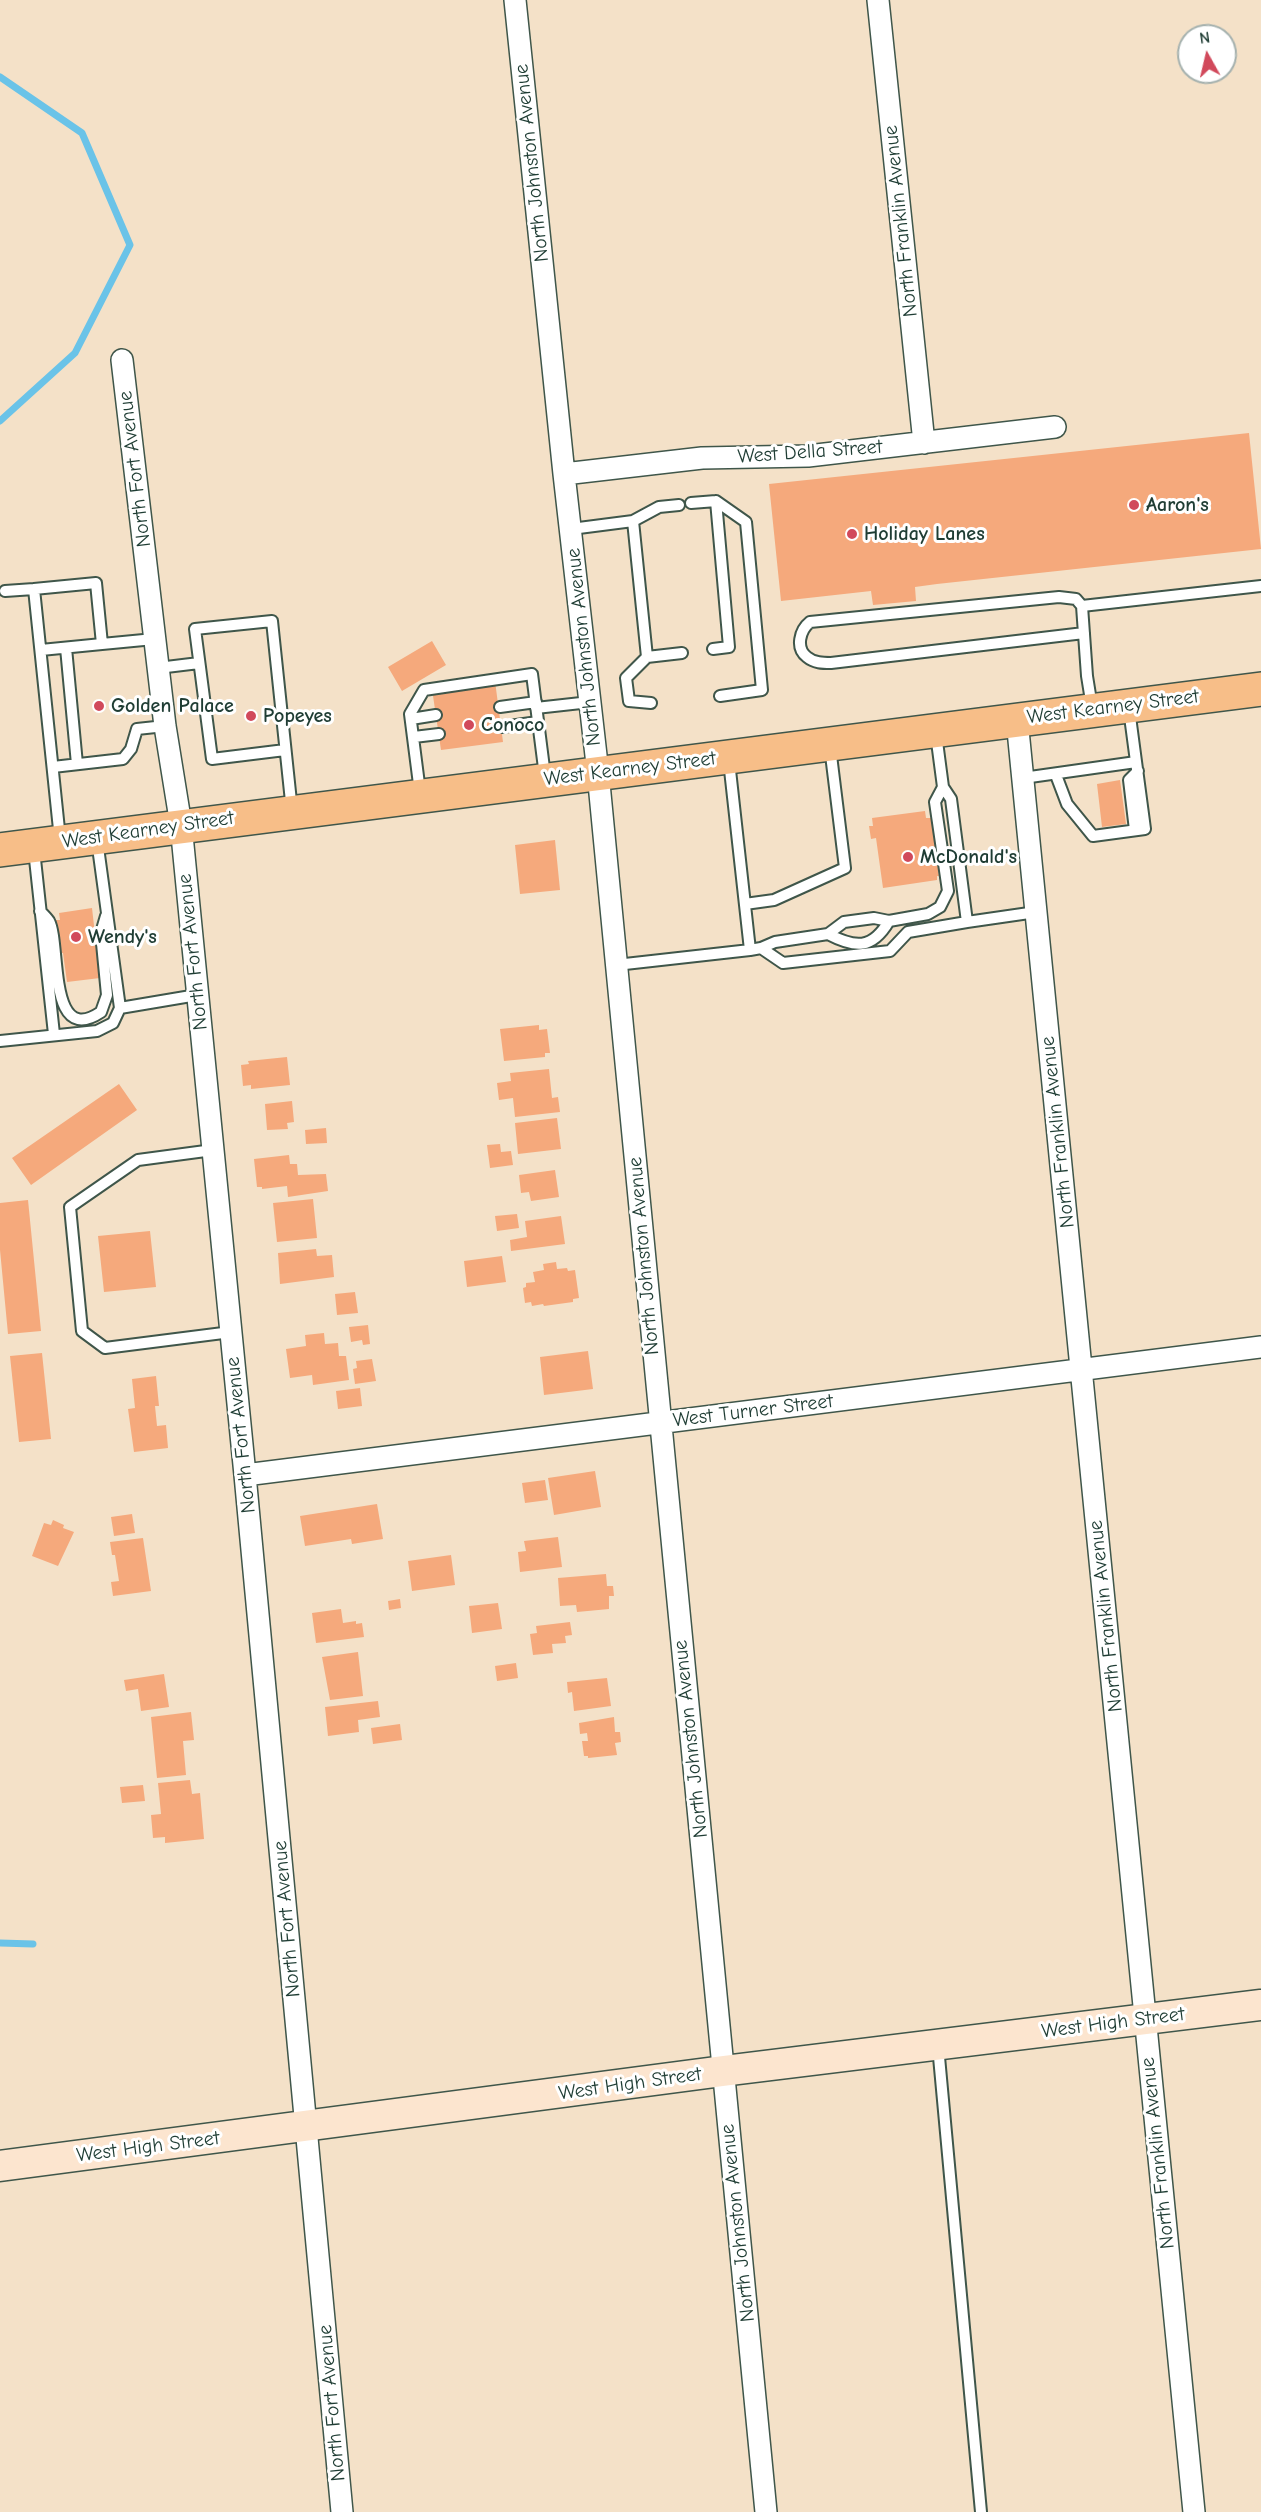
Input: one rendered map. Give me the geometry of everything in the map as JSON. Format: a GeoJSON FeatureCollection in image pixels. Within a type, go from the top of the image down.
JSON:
{"type":"FeatureCollection","features":[{"type":"Feature","properties":{"kind":"main road","name":"West Kearney Street"},"geometry":{"type":"LineString","coordinates":[[0,850],[180,825],[1261,689]]}},
{"type":"Feature","properties":{"kind":"street","name":"North Johnston Avenue"},"geometry":{"type":"LineString","coordinates":[[515,0],[564,474],[598,773],[766,2512]]}},
{"type":"Feature","properties":{"kind":"street","name":"North Franklin Avenue"},"geometry":{"type":"LineString","coordinates":[[878,0],[924,442]]}},
{"type":"Feature","properties":{"kind":"street","name":"North Fort Avenue"},"geometry":{"type":"LineString","coordinates":[[122,360],[154,639],[180,825],[245,1475],[342,2512]]}},
{"type":"Feature","properties":{"kind":"street","name":"West Della Street"},"geometry":{"type":"LineString","coordinates":[[564,474],[702,458],[808,456],[1055,427]]}},
{"type":"Feature","properties":{"kind":"street","name":"North Franklin Avenue"},"geometry":{"type":"LineString","coordinates":[[1017,720],[1194,2512]]}},
{"type":"Feature","properties":{"kind":"street","name":"West Turner Street"},"geometry":{"type":"LineString","coordinates":[[245,1475],[1261,1347]]}},
{"type":"Feature","properties":{"kind":"street","name":"West High Street"},"geometry":{"type":"LineString","coordinates":[[0,2166],[1261,2005]]}},
{"type":"Feature","properties":{"kind":"lane"},"geometry":{"type":"LineString","coordinates":[[691,503],[716,501],[747,522],[762,690],[720,696]]}},
{"type":"Feature","properties":{"kind":"lane"},"geometry":{"type":"LineString","coordinates":[[713,649],[729,647],[716,501]]}},
{"type":"Feature","properties":{"kind":"lane"},"geometry":{"type":"LineString","coordinates":[[571,529],[633,521],[659,507],[678,505]]}},
{"type":"Feature","properties":{"kind":"lane"},"geometry":{"type":"LineString","coordinates":[[633,521],[647,657]]}},
{"type":"Feature","properties":{"kind":"lane"},"geometry":{"type":"LineString","coordinates":[[5,591],[96,583],[102,644]]}},
{"type":"Feature","properties":{"kind":"lane"},"geometry":{"type":"LineString","coordinates":[[1082,606],[1261,586]]}},
{"type":"Feature","properties":{"kind":"lane"},"geometry":{"type":"LineString","coordinates":[[34,589],[53,767],[40,911],[54,1034]]}},
{"type":"Feature","properties":{"kind":"lane"},"geometry":{"type":"LineString","coordinates":[[1084,633],[831,663],[818,663],[807,657],[801,647],[800,637],[803,628],[810,622],[1059,597],[1076,599],[1082,606],[1084,633],[1087,676],[1093,710]]}},
{"type":"Feature","properties":{"kind":"lane"},"geometry":{"type":"LineString","coordinates":[[285,750],[212,759],[195,629],[272,621],[292,812]]}},
{"type":"Feature","properties":{"kind":"lane"},"geometry":{"type":"LineString","coordinates":[[41,650],[154,639]]}},
{"type":"Feature","properties":{"kind":"lane"},"geometry":{"type":"LineString","coordinates":[[66,648],[77,764]]}},
{"type":"Feature","properties":{"kind":"lane"},"geometry":{"type":"LineString","coordinates":[[651,704],[629,701],[626,678],[647,657],[682,653]]}},
{"type":"Feature","properties":{"kind":"lane"},"geometry":{"type":"LineString","coordinates":[[158,668],[199,663]]}},
{"type":"Feature","properties":{"kind":"lane"},"geometry":{"type":"LineString","coordinates":[[421,795],[410,714],[424,690],[532,674],[546,779]]}},
{"type":"Feature","properties":{"kind":"lane"},"geometry":{"type":"LineString","coordinates":[[500,707],[590,702]]}},
{"type":"Feature","properties":{"kind":"lane"},"geometry":{"type":"LineString","coordinates":[[1056,775],[1067,804],[1093,836],[1145,829],[1129,705]]}},
{"type":"Feature","properties":{"kind":"lane"},"geometry":{"type":"LineString","coordinates":[[411,719],[436,715]]}},
{"type":"Feature","properties":{"kind":"lane"},"geometry":{"type":"LineString","coordinates":[[502,727],[538,722]]}},
{"type":"Feature","properties":{"kind":"lane"},"geometry":{"type":"LineString","coordinates":[[53,767],[123,759],[131,749],[137,729],[165,726]]}},
{"type":"Feature","properties":{"kind":"lane"},"geometry":{"type":"LineString","coordinates":[[936,730],[943,787],[951,799],[967,922]]}},
{"type":"Feature","properties":{"kind":"lane"},"geometry":{"type":"LineString","coordinates":[[414,737],[439,734]]}},
{"type":"Feature","properties":{"kind":"lane"},"geometry":{"type":"LineString","coordinates":[[745,904],[774,900],[845,868],[830,743]]}},
{"type":"Feature","properties":{"kind":"lane"},"geometry":{"type":"LineString","coordinates":[[728,756],[745,904],[755,949]]}},
{"type":"Feature","properties":{"kind":"lane"},"geometry":{"type":"LineString","coordinates":[[1023,778],[1137,767]]}},
{"type":"Feature","properties":{"kind":"lane"},"geometry":{"type":"LineString","coordinates":[[616,965],[755,949],[775,942],[828,934],[843,922],[874,918],[889,921],[928,914],[940,907],[948,891],[935,802],[943,787]]}},
{"type":"Feature","properties":{"kind":"lane"},"geometry":{"type":"LineString","coordinates":[[0,1041],[97,1031],[113,1023],[120,1008],[97,837]]}},
{"type":"Feature","properties":{"kind":"lane"},"geometry":{"type":"LineString","coordinates":[[40,911],[50,922],[61,999],[66,1012],[84,1019],[101,1012],[107,995],[101,933],[108,912]]}},
{"type":"Feature","properties":{"kind":"lane"},"geometry":{"type":"LineString","coordinates":[[755,949],[783,963],[890,951],[909,932],[1036,912]]}},
{"type":"Feature","properties":{"kind":"lane"},"geometry":{"type":"LineString","coordinates":[[828,934],[846,944],[860,945],[873,941],[889,921]]}},
{"type":"Feature","properties":{"kind":"lane"},"geometry":{"type":"LineString","coordinates":[[120,1008],[197,995]]}},
{"type":"Feature","properties":{"kind":"lane"},"geometry":{"type":"LineString","coordinates":[[213,1150],[138,1160],[70,1207],[82,1331],[105,1348],[231,1332]]}},
{"type":"Feature","properties":{"kind":"lane"},"geometry":{"type":"LineString","coordinates":[[938,2045],[981,2512]]}},
{"type":"Feature","properties":{"kind":"building"},"geometry":{"type":"Polygon","coordinates":[[[1249,433],[1261,549],[915,587],[916,601],[873,605],[871,591],[781,601],[769,484],[1249,433]]]}},
{"type":"Feature","properties":{"kind":"building"},"geometry":{"type":"Polygon","coordinates":[[[432,641],[446,665],[402,691],[388,667],[432,641]]]}},
{"type":"Feature","properties":{"kind":"building"},"geometry":{"type":"Polygon","coordinates":[[[495,681],[503,742],[441,750],[432,689],[495,681]]]}},
{"type":"Feature","properties":{"kind":"building"},"geometry":{"type":"Polygon","coordinates":[[[1120,780],[1126,824],[1102,827],[1097,784],[1120,780]]]}},
{"type":"Feature","properties":{"kind":"building","name":"McDonald's"},"geometry":{"type":"Polygon","coordinates":[[[925,811],[926,818],[931,818],[939,876],[937,880],[883,888],[876,838],[871,839],[869,826],[873,826],[872,818],[925,811]]]}},
{"type":"Feature","properties":{"kind":"building"},"geometry":{"type":"Polygon","coordinates":[[[555,840],[560,890],[520,894],[515,845],[555,840]]]}},
{"type":"Feature","properties":{"kind":"building","name":"Wendy's"},"geometry":{"type":"Polygon","coordinates":[[[92,908],[100,978],[67,982],[55,920],[60,920],[59,913],[92,908]]]}},
{"type":"Feature","properties":{"kind":"building"},"geometry":{"type":"Polygon","coordinates":[[[539,1025],[539,1030],[547,1029],[550,1053],[545,1053],[545,1057],[504,1061],[500,1029],[539,1025]]]}},
{"type":"Feature","properties":{"kind":"building"},"geometry":{"type":"Polygon","coordinates":[[[287,1057],[290,1085],[251,1089],[251,1085],[243,1086],[241,1065],[249,1064],[248,1061],[287,1057]]]}},
{"type":"Feature","properties":{"kind":"building"},"geometry":{"type":"Polygon","coordinates":[[[549,1069],[552,1098],[558,1097],[560,1112],[515,1117],[513,1098],[499,1100],[497,1083],[511,1081],[510,1073],[549,1069]]]}},
{"type":"Feature","properties":{"kind":"building"},"geometry":{"type":"Polygon","coordinates":[[[119,1084],[137,1110],[31,1185],[12,1158],[119,1084]]]}},
{"type":"Feature","properties":{"kind":"building"},"geometry":{"type":"Polygon","coordinates":[[[292,1101],[294,1122],[287,1123],[288,1129],[267,1130],[265,1104],[292,1101]]]}},
{"type":"Feature","properties":{"kind":"building"},"geometry":{"type":"Polygon","coordinates":[[[557,1118],[561,1149],[518,1154],[515,1123],[557,1118]]]}},
{"type":"Feature","properties":{"kind":"building"},"geometry":{"type":"Polygon","coordinates":[[[326,1128],[327,1143],[306,1144],[305,1130],[326,1128]]]}},
{"type":"Feature","properties":{"kind":"building"},"geometry":{"type":"Polygon","coordinates":[[[500,1144],[501,1152],[511,1151],[513,1165],[490,1168],[487,1145],[500,1144]]]}},
{"type":"Feature","properties":{"kind":"building"},"geometry":{"type":"Polygon","coordinates":[[[289,1155],[290,1164],[297,1164],[298,1175],[326,1174],[328,1191],[288,1197],[287,1186],[262,1189],[262,1187],[257,1187],[254,1159],[289,1155]]]}},
{"type":"Feature","properties":{"kind":"building"},"geometry":{"type":"Polygon","coordinates":[[[555,1170],[559,1197],[531,1201],[529,1192],[521,1193],[519,1175],[555,1170]]]}},
{"type":"Feature","properties":{"kind":"building"},"geometry":{"type":"Polygon","coordinates":[[[313,1199],[317,1238],[277,1242],[273,1203],[313,1199]]]}},
{"type":"Feature","properties":{"kind":"building"},"geometry":{"type":"Polygon","coordinates":[[[28,1200],[41,1331],[8,1334],[0,1250],[0,1203],[28,1200]]]}},
{"type":"Feature","properties":{"kind":"building"},"geometry":{"type":"Polygon","coordinates":[[[517,1214],[519,1228],[497,1231],[495,1216],[517,1214]]]}},
{"type":"Feature","properties":{"kind":"building"},"geometry":{"type":"Polygon","coordinates":[[[561,1216],[565,1244],[511,1251],[510,1240],[527,1237],[525,1221],[561,1216]]]}},
{"type":"Feature","properties":{"kind":"building"},"geometry":{"type":"Polygon","coordinates":[[[150,1231],[156,1287],[104,1292],[98,1236],[150,1231]]]}},
{"type":"Feature","properties":{"kind":"building"},"geometry":{"type":"Polygon","coordinates":[[[316,1249],[317,1256],[332,1255],[334,1277],[280,1284],[278,1253],[316,1249]]]}},
{"type":"Feature","properties":{"kind":"building"},"geometry":{"type":"Polygon","coordinates":[[[502,1256],[506,1282],[467,1287],[464,1261],[502,1256]]]}},
{"type":"Feature","properties":{"kind":"building"},"geometry":{"type":"Polygon","coordinates":[[[556,1262],[557,1269],[575,1270],[579,1298],[573,1299],[573,1302],[544,1306],[543,1304],[532,1306],[531,1302],[525,1303],[523,1288],[526,1287],[526,1283],[535,1282],[533,1272],[544,1270],[543,1264],[556,1262]]]}},
{"type":"Feature","properties":{"kind":"building"},"geometry":{"type":"Polygon","coordinates":[[[355,1292],[358,1313],[337,1315],[335,1294],[355,1292]]]}},
{"type":"Feature","properties":{"kind":"building"},"geometry":{"type":"Polygon","coordinates":[[[368,1325],[370,1344],[363,1345],[362,1340],[351,1342],[349,1327],[368,1325]]]}},
{"type":"Feature","properties":{"kind":"building"},"geometry":{"type":"Polygon","coordinates":[[[324,1333],[325,1344],[338,1343],[339,1356],[346,1356],[349,1380],[313,1385],[312,1375],[290,1378],[286,1349],[306,1346],[305,1335],[324,1333]]]}},
{"type":"Feature","properties":{"kind":"building"},"geometry":{"type":"Polygon","coordinates":[[[588,1351],[593,1389],[544,1395],[540,1357],[588,1351]]]}},
{"type":"Feature","properties":{"kind":"building"},"geometry":{"type":"Polygon","coordinates":[[[42,1353],[51,1439],[19,1442],[10,1356],[42,1353]]]}},
{"type":"Feature","properties":{"kind":"building"},"geometry":{"type":"Polygon","coordinates":[[[372,1359],[376,1381],[355,1384],[353,1369],[357,1368],[356,1361],[372,1359]]]}},
{"type":"Feature","properties":{"kind":"building"},"geometry":{"type":"Polygon","coordinates":[[[156,1376],[159,1406],[155,1406],[157,1426],[166,1425],[168,1448],[134,1452],[128,1409],[135,1408],[132,1379],[156,1376]]]}},
{"type":"Feature","properties":{"kind":"building"},"geometry":{"type":"Polygon","coordinates":[[[360,1388],[362,1406],[338,1409],[336,1391],[360,1388]]]}},
{"type":"Feature","properties":{"kind":"building"},"geometry":{"type":"Polygon","coordinates":[[[595,1471],[601,1507],[554,1515],[548,1478],[595,1471]]]}},
{"type":"Feature","properties":{"kind":"building"},"geometry":{"type":"Polygon","coordinates":[[[545,1480],[548,1500],[525,1503],[522,1483],[545,1480]]]}},
{"type":"Feature","properties":{"kind":"building"},"geometry":{"type":"Polygon","coordinates":[[[377,1504],[383,1539],[352,1544],[351,1539],[305,1546],[300,1516],[377,1504]]]}},
{"type":"Feature","properties":{"kind":"building"},"geometry":{"type":"Polygon","coordinates":[[[132,1514],[135,1533],[114,1536],[111,1517],[132,1514]]]}},
{"type":"Feature","properties":{"kind":"building"},"geometry":{"type":"Polygon","coordinates":[[[53,1520],[64,1525],[63,1528],[74,1532],[58,1566],[32,1556],[44,1523],[51,1525],[53,1520]]]}},
{"type":"Feature","properties":{"kind":"building"},"geometry":{"type":"Polygon","coordinates":[[[558,1537],[562,1567],[520,1572],[518,1552],[526,1551],[524,1541],[558,1537]]]}},
{"type":"Feature","properties":{"kind":"building"},"geometry":{"type":"Polygon","coordinates":[[[143,1538],[151,1591],[113,1596],[111,1582],[119,1581],[115,1555],[112,1555],[110,1542],[143,1538]]]}},
{"type":"Feature","properties":{"kind":"building"},"geometry":{"type":"Polygon","coordinates":[[[451,1555],[455,1585],[412,1591],[408,1561],[451,1555]]]}},
{"type":"Feature","properties":{"kind":"building"},"geometry":{"type":"Polygon","coordinates":[[[606,1574],[607,1586],[613,1586],[614,1596],[609,1596],[609,1609],[577,1612],[576,1605],[560,1606],[558,1578],[606,1574]]]}},
{"type":"Feature","properties":{"kind":"building"},"geometry":{"type":"Polygon","coordinates":[[[400,1599],[401,1608],[389,1610],[388,1601],[400,1599]]]}},
{"type":"Feature","properties":{"kind":"building"},"geometry":{"type":"Polygon","coordinates":[[[498,1603],[502,1629],[472,1633],[469,1606],[498,1603]]]}},
{"type":"Feature","properties":{"kind":"building"},"geometry":{"type":"Polygon","coordinates":[[[341,1609],[343,1623],[356,1621],[356,1624],[362,1623],[364,1637],[316,1643],[312,1613],[341,1609]]]}},
{"type":"Feature","properties":{"kind":"building"},"geometry":{"type":"Polygon","coordinates":[[[570,1622],[572,1635],[565,1636],[566,1643],[552,1644],[553,1653],[533,1655],[530,1634],[537,1633],[536,1626],[570,1622]]]}},
{"type":"Feature","properties":{"kind":"building"},"geometry":{"type":"Polygon","coordinates":[[[358,1652],[363,1696],[330,1700],[322,1657],[358,1652]]]}},
{"type":"Feature","properties":{"kind":"building"},"geometry":{"type":"Polygon","coordinates":[[[516,1663],[518,1678],[497,1681],[495,1666],[516,1663]]]}},
{"type":"Feature","properties":{"kind":"building"},"geometry":{"type":"Polygon","coordinates":[[[164,1674],[169,1707],[141,1711],[138,1689],[126,1691],[124,1680],[164,1674]]]}},
{"type":"Feature","properties":{"kind":"building"},"geometry":{"type":"Polygon","coordinates":[[[607,1678],[611,1706],[574,1711],[572,1692],[568,1693],[567,1682],[607,1678]]]}},
{"type":"Feature","properties":{"kind":"building"},"geometry":{"type":"Polygon","coordinates":[[[378,1701],[380,1717],[358,1720],[359,1732],[328,1736],[325,1707],[378,1701]]]}},
{"type":"Feature","properties":{"kind":"building"},"geometry":{"type":"Polygon","coordinates":[[[191,1712],[194,1740],[183,1741],[186,1775],[157,1778],[151,1717],[191,1712]]]}},
{"type":"Feature","properties":{"kind":"building"},"geometry":{"type":"Polygon","coordinates":[[[614,1717],[615,1732],[620,1732],[621,1742],[615,1743],[617,1755],[588,1758],[584,1756],[582,1741],[588,1741],[587,1733],[580,1734],[579,1723],[614,1717]]]}},
{"type":"Feature","properties":{"kind":"building"},"geometry":{"type":"Polygon","coordinates":[[[400,1724],[402,1740],[373,1744],[371,1728],[400,1724]]]}},
{"type":"Feature","properties":{"kind":"building"},"geometry":{"type":"Polygon","coordinates":[[[190,1780],[192,1794],[200,1793],[204,1839],[165,1843],[165,1837],[153,1838],[151,1815],[161,1814],[158,1783],[190,1780]]]}},
{"type":"Feature","properties":{"kind":"building"},"geometry":{"type":"Polygon","coordinates":[[[143,1785],[145,1801],[122,1803],[120,1787],[143,1785]]]}},
{"type":"Feature","properties":{"kind":"waterway"},"geometry":{"type":"LineString","coordinates":[[0,77],[82,133],[130,245],[75,353],[0,421]]}},
{"type":"Feature","properties":{"kind":"waterway"},"geometry":{"type":"LineString","coordinates":[[0,1943],[33,1944]]}},
{"type":"Feature","properties":{"kind":"place","name":"Aaron's"},"geometry":{"type":"Point","coordinates":[1134,505]}},
{"type":"Feature","properties":{"kind":"place","name":"Holiday Lanes"},"geometry":{"type":"Point","coordinates":[852,534]}},
{"type":"Feature","properties":{"kind":"place","name":"Golden Palace"},"geometry":{"type":"Point","coordinates":[99,706]}},
{"type":"Feature","properties":{"kind":"place","name":"Popeyes"},"geometry":{"type":"Point","coordinates":[251,716]}},
{"type":"Feature","properties":{"kind":"place","name":"Conoco"},"geometry":{"type":"Point","coordinates":[469,725]}},
{"type":"Feature","properties":{"kind":"place","name":"McDonald's"},"geometry":{"type":"Point","coordinates":[908,857]}},
{"type":"Feature","properties":{"kind":"place","name":"Wendy's"},"geometry":{"type":"Point","coordinates":[76,937]}}]}
